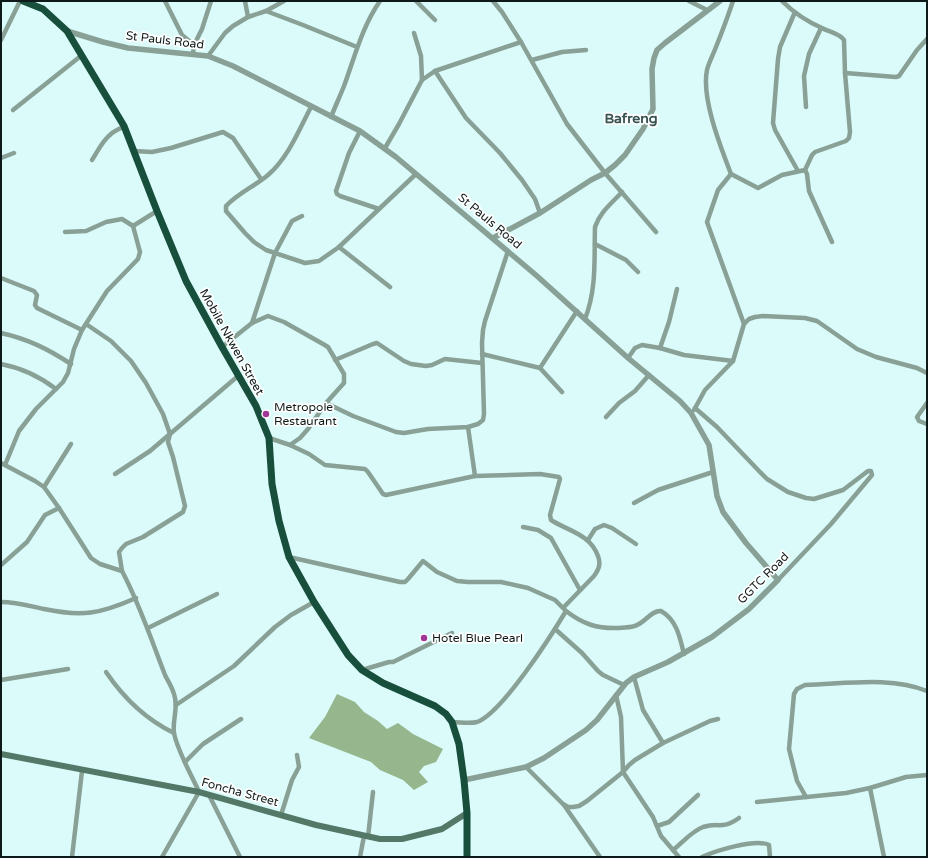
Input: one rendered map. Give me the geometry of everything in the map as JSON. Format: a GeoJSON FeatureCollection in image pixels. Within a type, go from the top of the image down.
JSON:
{"type":"FeatureCollection","features":[{"type":"Feature","properties":{"kind":"highway","name":"Mobile Nkwen Street"},"geometry":{"type":"LineString","coordinates":[[22,1],[43,9],[67,31],[124,126],[186,281],[222,348],[256,406],[269,438],[272,484],[279,521],[289,557],[314,602],[348,656],[362,670],[383,683],[435,706],[446,714],[452,722],[460,744],[467,813],[467,857]]}},
{"type":"Feature","properties":{"kind":"main road","name":"Foncha Street"},"geometry":{"type":"LineString","coordinates":[[1,754],[199,792],[366,837],[391,840],[417,835],[442,828],[467,813]]}},
{"type":"Feature","properties":{"kind":"street"},"geometry":{"type":"LineString","coordinates":[[1,40],[22,1]]}},
{"type":"Feature","properties":{"kind":"street"},"geometry":{"type":"LineString","coordinates":[[32,1],[43,9]]}},
{"type":"Feature","properties":{"kind":"street"},"geometry":{"type":"LineString","coordinates":[[165,1],[182,35],[194,46]]}},
{"type":"Feature","properties":{"kind":"street"},"geometry":{"type":"LineString","coordinates":[[193,54],[194,46],[211,1]]}},
{"type":"Feature","properties":{"kind":"street"},"geometry":{"type":"LineString","coordinates":[[245,1],[248,17]]}},
{"type":"Feature","properties":{"kind":"street"},"geometry":{"type":"LineString","coordinates":[[208,56],[225,33],[233,26],[248,17],[266,11],[284,1]]}},
{"type":"Feature","properties":{"kind":"street"},"geometry":{"type":"LineString","coordinates":[[331,117],[367,23],[380,1]]}},
{"type":"Feature","properties":{"kind":"street"},"geometry":{"type":"LineString","coordinates":[[416,1],[435,20]]}},
{"type":"Feature","properties":{"kind":"street"},"geometry":{"type":"LineString","coordinates":[[493,1],[502,12],[532,60],[567,124],[656,232]]}},
{"type":"Feature","properties":{"kind":"street"},"geometry":{"type":"LineString","coordinates":[[689,1],[707,10]]}},
{"type":"Feature","properties":{"kind":"street"},"geometry":{"type":"LineString","coordinates":[[493,238],[540,213],[591,180],[606,173],[616,165],[625,155],[650,117],[653,108],[652,69],[654,58],[658,50],[720,1]]}},
{"type":"Feature","properties":{"kind":"street"},"geometry":{"type":"LineString","coordinates":[[733,1],[710,60],[706,81],[715,132],[731,174],[758,188],[782,175],[805,170]]}},
{"type":"Feature","properties":{"kind":"street"},"geometry":{"type":"LineString","coordinates":[[782,1],[795,12],[822,28],[842,37],[844,40],[845,73],[849,112],[849,138],[815,152],[805,170],[810,197],[832,242]]}},
{"type":"Feature","properties":{"kind":"street"},"geometry":{"type":"LineString","coordinates":[[266,11],[357,47]]}},
{"type":"Feature","properties":{"kind":"street"},"geometry":{"type":"LineString","coordinates":[[795,12],[780,47],[773,123],[775,130],[798,171]]}},
{"type":"Feature","properties":{"kind":"street"},"geometry":{"type":"LineString","coordinates":[[806,107],[804,76],[812,48],[822,28]]}},
{"type":"Feature","properties":{"kind":"street","name":"St Pauls Road"},"geometry":{"type":"LineString","coordinates":[[67,31],[128,48],[208,56],[233,66],[360,131],[385,148],[493,238],[577,311],[628,358],[693,411],[709,445],[712,472],[717,496],[723,512],[738,533],[778,580]]}},
{"type":"Feature","properties":{"kind":"street"},"geometry":{"type":"LineString","coordinates":[[414,33],[421,56],[422,80]]}},
{"type":"Feature","properties":{"kind":"street"},"geometry":{"type":"LineString","coordinates":[[845,73],[899,76],[917,50],[927,39]]}},
{"type":"Feature","properties":{"kind":"street"},"geometry":{"type":"LineString","coordinates":[[385,148],[422,80],[435,71],[521,42]]}},
{"type":"Feature","properties":{"kind":"street"},"geometry":{"type":"LineString","coordinates":[[532,60],[562,52],[586,50]]}},
{"type":"Feature","properties":{"kind":"street"},"geometry":{"type":"LineString","coordinates":[[13,110],[82,55]]}},
{"type":"Feature","properties":{"kind":"street"},"geometry":{"type":"LineString","coordinates":[[435,71],[466,118],[500,153],[522,180],[535,199],[540,213]]}},
{"type":"Feature","properties":{"kind":"street"},"geometry":{"type":"LineString","coordinates":[[311,107],[276,167],[226,206],[226,211],[254,242],[266,250],[305,263],[319,260],[339,247],[416,174]]}},
{"type":"Feature","properties":{"kind":"street"},"geometry":{"type":"LineString","coordinates":[[92,160],[107,138],[124,126]]}},
{"type":"Feature","properties":{"kind":"street"},"geometry":{"type":"LineString","coordinates":[[360,131],[349,153],[336,191],[340,196],[379,209]]}},
{"type":"Feature","properties":{"kind":"street"},"geometry":{"type":"LineString","coordinates":[[134,151],[152,152],[171,148],[223,132],[233,138],[262,179]]}},
{"type":"Feature","properties":{"kind":"street"},"geometry":{"type":"LineString","coordinates":[[1,158],[14,153]]}},
{"type":"Feature","properties":{"kind":"street"},"geometry":{"type":"LineString","coordinates":[[731,174],[718,190],[707,222],[744,324]]}},
{"type":"Feature","properties":{"kind":"street"},"geometry":{"type":"LineString","coordinates":[[585,319],[591,304],[594,283],[596,227],[598,219],[622,192]]}},
{"type":"Feature","properties":{"kind":"street"},"geometry":{"type":"LineString","coordinates":[[133,226],[157,211]]}},
{"type":"Feature","properties":{"kind":"street"},"geometry":{"type":"LineString","coordinates":[[252,323],[275,253],[292,221],[302,216]]}},
{"type":"Feature","properties":{"kind":"street"},"geometry":{"type":"LineString","coordinates":[[65,232],[86,231],[106,222],[122,219],[133,226],[140,252],[138,259],[115,281],[107,291],[82,330],[74,349],[68,373],[56,389],[36,409],[19,431],[3,464],[35,480],[44,487],[91,558],[100,564],[122,571]]}},
{"type":"Feature","properties":{"kind":"street"},"geometry":{"type":"LineString","coordinates":[[595,244],[626,260],[638,272]]}},
{"type":"Feature","properties":{"kind":"street"},"geometry":{"type":"LineString","coordinates":[[339,247],[390,287]]}},
{"type":"Feature","properties":{"kind":"street"},"geometry":{"type":"LineString","coordinates":[[326,403],[353,416],[396,432],[404,433],[428,429],[468,427],[478,424],[482,420],[484,414],[482,343],[485,321],[508,251]]}},
{"type":"Feature","properties":{"kind":"street"},"geometry":{"type":"LineString","coordinates":[[1,278],[34,290],[36,295],[35,305],[37,308],[82,330]]}},
{"type":"Feature","properties":{"kind":"street"},"geometry":{"type":"LineString","coordinates":[[660,348],[670,322],[677,289]]}},
{"type":"Feature","properties":{"kind":"street"},"geometry":{"type":"LineString","coordinates":[[540,368],[577,311]]}},
{"type":"Feature","properties":{"kind":"street"},"geometry":{"type":"LineString","coordinates":[[222,348],[252,323],[268,316],[284,322],[328,347],[344,374],[344,383],[326,403],[308,430],[290,445]]}},
{"type":"Feature","properties":{"kind":"street"},"geometry":{"type":"LineString","coordinates":[[693,411],[706,390],[733,361],[744,324],[749,319],[763,316],[805,318],[817,321],[857,349],[917,368],[927,373]]}},
{"type":"Feature","properties":{"kind":"street"},"geometry":{"type":"LineString","coordinates":[[86,324],[111,341],[131,361],[146,383],[163,414],[170,434],[168,442],[185,506],[183,512],[143,537],[126,544],[120,552],[122,571],[136,598],[165,675],[174,694],[176,705],[174,733],[199,792],[162,857]]}},
{"type":"Feature","properties":{"kind":"street"},"geometry":{"type":"LineString","coordinates":[[1,332],[22,337],[43,347],[71,364]]}},
{"type":"Feature","properties":{"kind":"street"},"geometry":{"type":"LineString","coordinates":[[335,360],[377,343],[411,364],[426,366],[432,365],[445,358],[482,363]]}},
{"type":"Feature","properties":{"kind":"street"},"geometry":{"type":"LineString","coordinates":[[628,358],[635,348],[642,344],[684,355],[733,361]]}},
{"type":"Feature","properties":{"kind":"street"},"geometry":{"type":"LineString","coordinates":[[482,354],[540,368],[562,392]]}},
{"type":"Feature","properties":{"kind":"street"},"geometry":{"type":"LineString","coordinates":[[1,364],[31,372],[56,389]]}},
{"type":"Feature","properties":{"kind":"street"},"geometry":{"type":"LineString","coordinates":[[606,417],[616,406],[635,391],[650,375]]}},
{"type":"Feature","properties":{"kind":"street"},"geometry":{"type":"LineString","coordinates":[[115,474],[150,451],[238,376]]}},
{"type":"Feature","properties":{"kind":"street"},"geometry":{"type":"LineString","coordinates":[[927,403],[917,417],[919,421],[927,424]]}},
{"type":"Feature","properties":{"kind":"street","name":"GGTC Road"},"geometry":{"type":"LineString","coordinates":[[464,780],[526,767],[544,758],[586,730],[597,720],[616,695],[634,677],[684,654],[712,637],[749,609],[778,580],[831,524],[872,475],[871,471],[868,471],[843,490],[814,498],[806,498],[788,492],[767,479],[717,427],[693,411]]}},
{"type":"Feature","properties":{"kind":"street"},"geometry":{"type":"LineString","coordinates":[[468,427],[475,476]]}},
{"type":"Feature","properties":{"kind":"street"},"geometry":{"type":"LineString","coordinates":[[269,438],[305,452],[325,465],[365,469],[386,495],[475,476],[540,474],[559,477],[560,479],[550,515],[551,520],[588,540],[596,551],[600,563],[598,571],[565,609],[555,629],[535,659],[493,711],[476,722],[452,722]]}},
{"type":"Feature","properties":{"kind":"street"},"geometry":{"type":"LineString","coordinates":[[44,487],[71,444]]}},
{"type":"Feature","properties":{"kind":"street"},"geometry":{"type":"LineString","coordinates":[[634,503],[658,490],[712,472]]}},
{"type":"Feature","properties":{"kind":"street"},"geometry":{"type":"LineString","coordinates":[[1,565],[27,542],[45,515],[59,508]]}},
{"type":"Feature","properties":{"kind":"street"},"geometry":{"type":"LineString","coordinates":[[588,540],[595,529],[604,526],[612,528],[636,544]]}},
{"type":"Feature","properties":{"kind":"street"},"geometry":{"type":"LineString","coordinates":[[523,527],[538,530],[551,538],[580,590]]}},
{"type":"Feature","properties":{"kind":"street"},"geometry":{"type":"LineString","coordinates":[[289,557],[400,582],[405,582],[424,561],[437,572],[457,581],[501,582],[528,588],[548,596],[575,618],[586,624],[606,628],[630,627],[637,625],[656,612],[661,611],[677,628],[684,654]]}},
{"type":"Feature","properties":{"kind":"street"},"geometry":{"type":"LineString","coordinates":[[148,628],[217,594]]}},
{"type":"Feature","properties":{"kind":"street"},"geometry":{"type":"LineString","coordinates":[[1,602],[81,614],[112,608],[136,598]]}},
{"type":"Feature","properties":{"kind":"street"},"geometry":{"type":"LineString","coordinates":[[176,705],[234,666],[275,627],[291,615],[314,602]]}},
{"type":"Feature","properties":{"kind":"street"},"geometry":{"type":"LineString","coordinates":[[555,629],[582,653],[598,671],[624,686]]}},
{"type":"Feature","properties":{"kind":"street"},"geometry":{"type":"LineString","coordinates":[[362,670],[393,662],[452,633]]}},
{"type":"Feature","properties":{"kind":"street"},"geometry":{"type":"LineString","coordinates":[[1,680],[68,669]]}},
{"type":"Feature","properties":{"kind":"street"},"geometry":{"type":"LineString","coordinates":[[106,672],[112,682],[141,711],[159,726],[174,733]]}},
{"type":"Feature","properties":{"kind":"street"},"geometry":{"type":"LineString","coordinates":[[634,677],[643,710],[663,743]]}},
{"type":"Feature","properties":{"kind":"street"},"geometry":{"type":"LineString","coordinates":[[806,798],[797,781],[789,749],[794,694],[797,689],[805,685],[886,682],[914,686],[927,691]]}},
{"type":"Feature","properties":{"kind":"street"},"geometry":{"type":"LineString","coordinates":[[616,695],[621,717],[623,772],[653,817],[661,836],[680,857]]}},
{"type":"Feature","properties":{"kind":"street"},"geometry":{"type":"LineString","coordinates":[[563,804],[573,808],[579,806],[588,801],[623,772],[629,764],[663,743],[718,718]]}},
{"type":"Feature","properties":{"kind":"street"},"geometry":{"type":"LineString","coordinates":[[185,762],[203,744],[241,719]]}},
{"type":"Feature","properties":{"kind":"street"},"geometry":{"type":"LineString","coordinates":[[281,815],[292,780],[299,767],[297,755]]}},
{"type":"Feature","properties":{"kind":"street"},"geometry":{"type":"LineString","coordinates":[[526,767],[563,804],[600,856]]}},
{"type":"Feature","properties":{"kind":"street"},"geometry":{"type":"LineString","coordinates":[[72,857],[82,770]]}},
{"type":"Feature","properties":{"kind":"street"},"geometry":{"type":"LineString","coordinates":[[757,802],[846,793],[870,788],[906,777],[927,775]]}},
{"type":"Feature","properties":{"kind":"street"},"geometry":{"type":"LineString","coordinates":[[870,788],[884,857]]}},
{"type":"Feature","properties":{"kind":"street"},"geometry":{"type":"LineString","coordinates":[[360,857],[366,837],[374,792]]}},
{"type":"Feature","properties":{"kind":"street"},"geometry":{"type":"LineString","coordinates":[[209,795],[240,857]]}},
{"type":"Feature","properties":{"kind":"street"},"geometry":{"type":"LineString","coordinates":[[656,826],[669,822],[698,795]]}},
{"type":"Feature","properties":{"kind":"street"},"geometry":{"type":"LineString","coordinates":[[673,850],[697,830],[703,827],[731,824],[739,818]]}},
{"type":"Feature","properties":{"kind":"street"},"geometry":{"type":"LineString","coordinates":[[702,857],[726,848],[758,842],[765,842],[769,845],[770,857]]}},
{"type":"Feature","properties":{"kind":"green space"},"geometry":{"type":"Polygon","coordinates":[[[337,694],[355,702],[364,712],[387,729],[398,723],[413,734],[443,749],[436,762],[424,766],[419,772],[428,782],[414,790],[403,780],[380,770],[371,762],[309,738],[325,717],[337,694]]]}},
{"type":"Feature","properties":{"kind":"place","name":"Metropole Restaurant"},"geometry":{"type":"Point","coordinates":[266,414]}},
{"type":"Feature","properties":{"kind":"place","name":"Hotel Blue Pearl"},"geometry":{"type":"Point","coordinates":[424,638]}},
{"type":"Feature","properties":{"kind":"district","name":"Bafreng"},"geometry":{"type":"Point","coordinates":[631,118]}}]}
